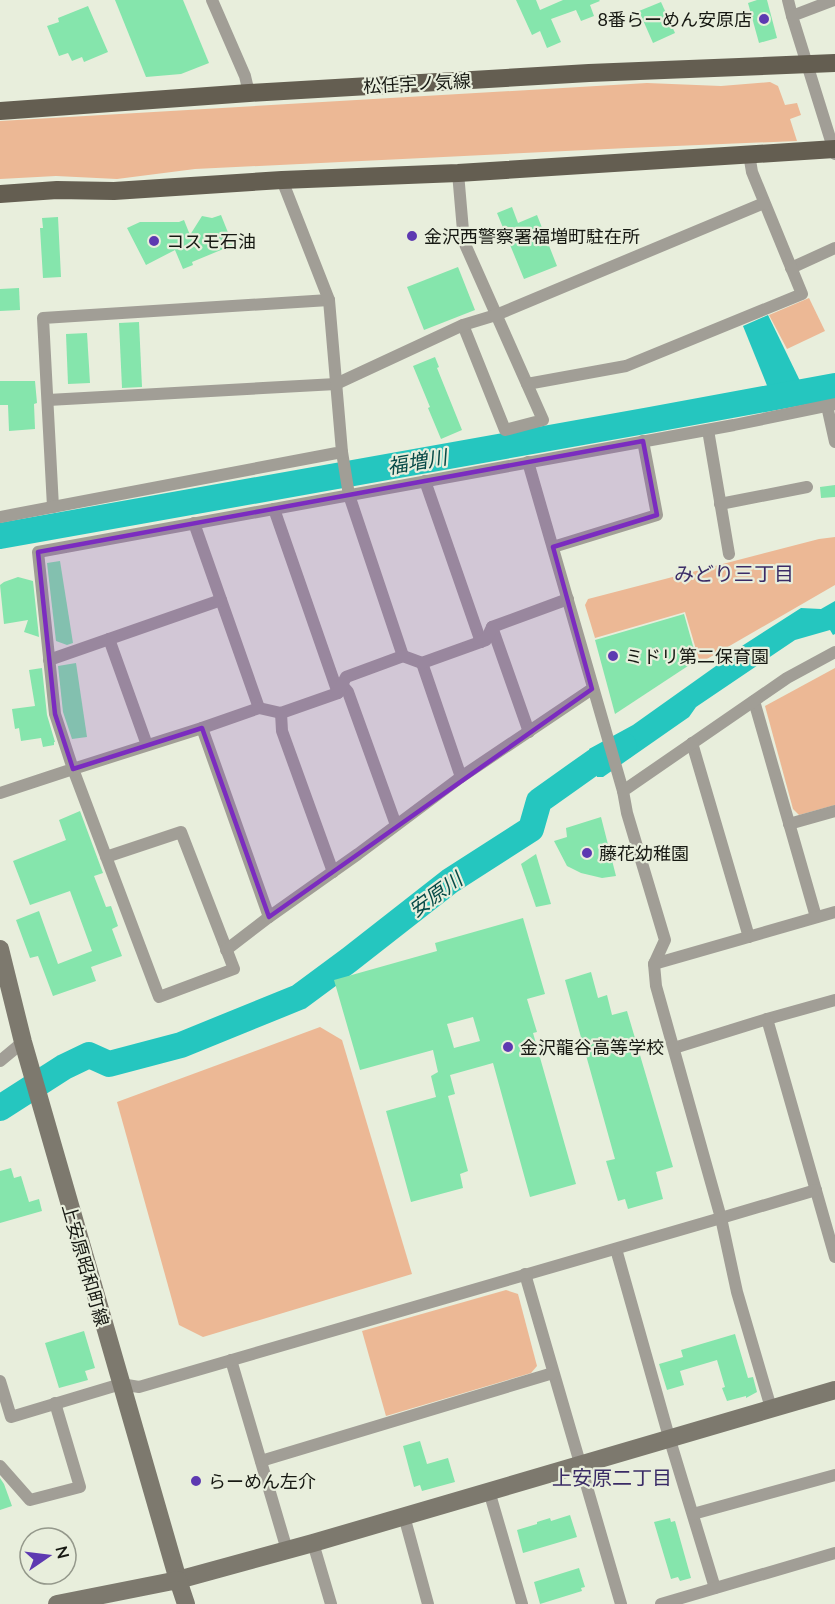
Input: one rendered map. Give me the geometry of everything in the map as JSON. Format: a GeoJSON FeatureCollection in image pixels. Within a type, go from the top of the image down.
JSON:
{"type":"FeatureCollection","features":[{"type":"Feature","properties":{"kind":"main road","name":"松任宇ノ気線"},"geometry":{"type":"LineString","coordinates":[[0,111],[249,93],[589,73],[835,63]]}},
{"type":"Feature","properties":{"kind":"main road"},"geometry":{"type":"LineString","coordinates":[[0,194],[57,190],[114,191],[834,151]]}},
{"type":"Feature","properties":{"kind":"main road","name":"上安原昭和町線"},"geometry":{"type":"LineString","coordinates":[[0,949],[23,1042],[186,1604]]}},
{"type":"Feature","properties":{"kind":"main road"},"geometry":{"type":"LineString","coordinates":[[57,1604],[178,1580],[313,1543],[835,1390]]}},
{"type":"Feature","properties":{"kind":"street"},"geometry":{"type":"LineString","coordinates":[[212,0],[245,76],[249,93]]}},
{"type":"Feature","properties":{"kind":"street"},"geometry":{"type":"LineString","coordinates":[[788,0],[834,151]]}},
{"type":"Feature","properties":{"kind":"street"},"geometry":{"type":"LineString","coordinates":[[792,16],[834,0]]}},
{"type":"Feature","properties":{"kind":"street"},"geometry":{"type":"LineString","coordinates":[[527,384],[626,366],[802,294],[752,172],[749,154]]}},
{"type":"Feature","properties":{"kind":"street"},"geometry":{"type":"LineString","coordinates":[[458,173],[464,242],[543,420],[505,430],[463,325]]}},
{"type":"Feature","properties":{"kind":"street"},"geometry":{"type":"LineString","coordinates":[[282,180],[329,300],[342,457],[348,490],[403,656]]}},
{"type":"Feature","properties":{"kind":"street"},"geometry":{"type":"LineString","coordinates":[[48,400],[336,384],[463,325],[496,315],[764,203]]}},
{"type":"Feature","properties":{"kind":"street"},"geometry":{"type":"LineString","coordinates":[[791,268],[835,248]]}},
{"type":"Feature","properties":{"kind":"street"},"geometry":{"type":"LineString","coordinates":[[53,507],[43,318],[329,300]]}},
{"type":"Feature","properties":{"kind":"street"},"geometry":{"type":"LineString","coordinates":[[106,857],[181,832],[234,969],[159,997],[106,857],[73,769],[55,714],[38,552],[274,509],[348,490],[425,481],[708,430],[831,405],[835,442]]}},
{"type":"Feature","properties":{"kind":"street"},"geometry":{"type":"LineString","coordinates":[[708,430],[729,554]]}},
{"type":"Feature","properties":{"kind":"street"},"geometry":{"type":"LineString","coordinates":[[553,547],[657,515],[644,441]]}},
{"type":"Feature","properties":{"kind":"street"},"geometry":{"type":"LineString","coordinates":[[0,517],[342,457]]}},
{"type":"Feature","properties":{"kind":"street"},"geometry":{"type":"LineString","coordinates":[[528,462],[665,940],[654,964],[656,986],[721,1218],[737,1292],[771,1408]]}},
{"type":"Feature","properties":{"kind":"street"},"geometry":{"type":"LineString","coordinates":[[425,481],[481,642]]}},
{"type":"Feature","properties":{"kind":"street"},"geometry":{"type":"LineString","coordinates":[[720,504],[807,487]]}},
{"type":"Feature","properties":{"kind":"street"},"geometry":{"type":"LineString","coordinates":[[274,509],[340,689],[348,692],[396,825]]}},
{"type":"Feature","properties":{"kind":"street"},"geometry":{"type":"LineString","coordinates":[[194,523],[259,708]]}},
{"type":"Feature","properties":{"kind":"street"},"geometry":{"type":"LineString","coordinates":[[0,793],[259,708],[281,713],[340,689],[346,677],[403,656],[422,663],[486,640],[492,627],[568,599]]}},
{"type":"Feature","properties":{"kind":"street"},"geometry":{"type":"LineString","coordinates":[[49,660],[221,600]]}},
{"type":"Feature","properties":{"kind":"street"},"geometry":{"type":"LineString","coordinates":[[492,627],[529,732]]}},
{"type":"Feature","properties":{"kind":"street"},"geometry":{"type":"LineString","coordinates":[[109,639],[147,745]]}},
{"type":"Feature","properties":{"kind":"street"},"geometry":{"type":"LineString","coordinates":[[621,785],[692,743],[787,678],[835,652]]}},
{"type":"Feature","properties":{"kind":"street"},"geometry":{"type":"LineString","coordinates":[[422,663],[461,777]]}},
{"type":"Feature","properties":{"kind":"street"},"geometry":{"type":"LineString","coordinates":[[226,950],[461,777],[592,689]]}},
{"type":"Feature","properties":{"kind":"street"},"geometry":{"type":"LineString","coordinates":[[754,701],[816,918]]}},
{"type":"Feature","properties":{"kind":"street"},"geometry":{"type":"LineString","coordinates":[[281,713],[282,731],[333,872]]}},
{"type":"Feature","properties":{"kind":"street"},"geometry":{"type":"LineString","coordinates":[[202,728],[269,917]]}},
{"type":"Feature","properties":{"kind":"street"},"geometry":{"type":"LineString","coordinates":[[692,743],[749,937]]}},
{"type":"Feature","properties":{"kind":"street"},"geometry":{"type":"LineString","coordinates":[[789,824],[835,811]]}},
{"type":"Feature","properties":{"kind":"street"},"geometry":{"type":"LineString","coordinates":[[654,964],[816,918],[834,917]]}},
{"type":"Feature","properties":{"kind":"street"},"geometry":{"type":"LineString","coordinates":[[674,1048],[835,1000]]}},
{"type":"Feature","properties":{"kind":"street"},"geometry":{"type":"LineString","coordinates":[[767,1019],[835,1257]]}},
{"type":"Feature","properties":{"kind":"street"},"geometry":{"type":"LineString","coordinates":[[0,1061],[23,1042]]}},
{"type":"Feature","properties":{"kind":"street"},"geometry":{"type":"LineString","coordinates":[[0,1381],[5,1419],[121,1384],[139,1387],[816,1191]]}},
{"type":"Feature","properties":{"kind":"street"},"geometry":{"type":"LineString","coordinates":[[616,1249],[669,1437],[715,1588]]}},
{"type":"Feature","properties":{"kind":"street"},"geometry":{"type":"LineString","coordinates":[[525,1274],[621,1604]]}},
{"type":"Feature","properties":{"kind":"street"},"geometry":{"type":"LineString","coordinates":[[231,1360],[287,1550]]}},
{"type":"Feature","properties":{"kind":"street"},"geometry":{"type":"LineString","coordinates":[[261,1461],[553,1373]]}},
{"type":"Feature","properties":{"kind":"street"},"geometry":{"type":"LineString","coordinates":[[0,1466],[30,1500],[80,1487],[55,1403]]}},
{"type":"Feature","properties":{"kind":"street"},"geometry":{"type":"LineString","coordinates":[[693,1514],[835,1475]]}},
{"type":"Feature","properties":{"kind":"street"},"geometry":{"type":"LineString","coordinates":[[489,1491],[522,1604]]}},
{"type":"Feature","properties":{"kind":"street"},"geometry":{"type":"LineString","coordinates":[[404,1516],[429,1604]]}},
{"type":"Feature","properties":{"kind":"street"},"geometry":{"type":"LineString","coordinates":[[313,1543],[331,1604]]}},
{"type":"Feature","properties":{"kind":"street"},"geometry":{"type":"LineString","coordinates":[[660,1604],[835,1553]]}},
{"type":"Feature","properties":{"kind":"highlighted area"},"geometry":{"type":"Polygon","coordinates":[[[643,441],[657,515],[553,547],[592,689],[269,917],[202,728],[73,769],[55,714],[38,552],[643,441]]]}},
{"type":"Feature","properties":{"kind":"shaded area"},"geometry":{"type":"Polygon","coordinates":[[[770,82],[778,86],[785,105],[797,103],[801,115],[790,119],[797,141],[195,169],[117,179],[56,176],[0,179],[0,121],[647,83],[721,86],[770,82]]]}},
{"type":"Feature","properties":{"kind":"shaded area"},"geometry":{"type":"Polygon","coordinates":[[[809,298],[825,331],[787,349],[769,315],[809,298]]]}},
{"type":"Feature","properties":{"kind":"shaded area"},"geometry":{"type":"Polygon","coordinates":[[[835,537],[835,585],[700,663],[685,612],[595,638],[585,605],[588,599],[819,539],[835,537]]]}},
{"type":"Feature","properties":{"kind":"shaded area"},"geometry":{"type":"Polygon","coordinates":[[[835,668],[835,805],[799,815],[793,809],[765,706],[835,668]]]}},
{"type":"Feature","properties":{"kind":"shaded area"},"geometry":{"type":"Polygon","coordinates":[[[320,1027],[342,1040],[412,1274],[203,1337],[179,1325],[117,1102],[320,1027]]]}},
{"type":"Feature","properties":{"kind":"shaded area"},"geometry":{"type":"Polygon","coordinates":[[[506,1290],[518,1294],[537,1366],[531,1373],[386,1416],[362,1331],[506,1290]]]}},
{"type":"Feature","properties":{"kind":"water"},"geometry":{"type":"Polygon","coordinates":[[[768,315],[801,383],[768,388],[743,326],[768,315]]]}},
{"type":"Feature","properties":{"kind":"water"},"geometry":{"type":"Polygon","coordinates":[[[835,601],[835,634],[833,635],[830,630],[795,640],[696,707],[689,717],[603,777],[597,777],[589,749],[633,725],[731,653],[801,608],[821,609],[835,601]]]}},
{"type":"Feature","properties":{"kind":"building"},"geometry":{"type":"Polygon","coordinates":[[[115,0],[183,0],[209,63],[181,74],[146,77],[115,0]]]}},
{"type":"Feature","properties":{"kind":"building"},"geometry":{"type":"Polygon","coordinates":[[[516,0],[536,0],[540,10],[563,0],[600,1],[590,5],[594,16],[581,21],[576,10],[551,19],[561,42],[547,48],[540,31],[532,35],[516,0]]]}},
{"type":"Feature","properties":{"kind":"building"},"geometry":{"type":"Polygon","coordinates":[[[767,0],[777,38],[759,43],[748,3],[767,0]]]}},
{"type":"Feature","properties":{"kind":"building"},"geometry":{"type":"Polygon","coordinates":[[[661,2],[675,33],[653,43],[639,11],[661,2]]]}},
{"type":"Feature","properties":{"kind":"building"},"geometry":{"type":"Polygon","coordinates":[[[88,6],[108,52],[84,62],[82,57],[72,61],[68,53],[59,56],[47,26],[59,22],[58,18],[88,6]]]}},
{"type":"Feature","properties":{"kind":"building"},"geometry":{"type":"Polygon","coordinates":[[[512,207],[518,223],[537,215],[557,266],[524,279],[497,213],[512,207]]]}},
{"type":"Feature","properties":{"kind":"building"},"geometry":{"type":"Polygon","coordinates":[[[221,215],[233,245],[192,262],[193,265],[183,269],[175,250],[146,265],[127,228],[140,222],[184,220],[190,235],[202,216],[212,218],[221,215]]]}},
{"type":"Feature","properties":{"kind":"building"},"geometry":{"type":"Polygon","coordinates":[[[58,217],[61,277],[43,278],[40,228],[43,228],[42,218],[58,217]]]}},
{"type":"Feature","properties":{"kind":"building"},"geometry":{"type":"Polygon","coordinates":[[[458,267],[475,310],[424,330],[407,287],[458,267]]]}},
{"type":"Feature","properties":{"kind":"building"},"geometry":{"type":"Polygon","coordinates":[[[19,288],[20,310],[0,311],[0,289],[19,288]]]}},
{"type":"Feature","properties":{"kind":"building"},"geometry":{"type":"Polygon","coordinates":[[[139,322],[142,387],[122,388],[119,323],[139,322]]]}},
{"type":"Feature","properties":{"kind":"building"},"geometry":{"type":"Polygon","coordinates":[[[87,333],[90,383],[68,384],[66,334],[87,333]]]}},
{"type":"Feature","properties":{"kind":"building"},"geometry":{"type":"Polygon","coordinates":[[[435,357],[439,367],[437,368],[462,430],[441,439],[413,366],[435,357]]]}},
{"type":"Feature","properties":{"kind":"building"},"geometry":{"type":"Polygon","coordinates":[[[0,381],[35,381],[37,403],[34,404],[35,429],[9,431],[8,405],[0,405],[0,381]]]}},
{"type":"Feature","properties":{"kind":"building"},"geometry":{"type":"Polygon","coordinates":[[[835,485],[835,497],[821,498],[820,487],[835,485]]]}},
{"type":"Feature","properties":{"kind":"building"},"geometry":{"type":"Polygon","coordinates":[[[60,561],[73,643],[67,645],[56,641],[47,563],[60,561]]]}},
{"type":"Feature","properties":{"kind":"building"},"geometry":{"type":"Polygon","coordinates":[[[18,577],[33,581],[39,637],[24,632],[28,620],[4,624],[0,585],[18,577]]]}},
{"type":"Feature","properties":{"kind":"building"},"geometry":{"type":"Polygon","coordinates":[[[684,614],[697,660],[615,714],[595,640],[684,614]]]}},
{"type":"Feature","properties":{"kind":"building"},"geometry":{"type":"Polygon","coordinates":[[[76,663],[87,737],[72,739],[63,712],[58,666],[76,663]]]}},
{"type":"Feature","properties":{"kind":"building"},"geometry":{"type":"Polygon","coordinates":[[[42,668],[47,715],[55,742],[54,745],[43,747],[41,738],[21,741],[19,728],[15,729],[12,709],[35,706],[29,670],[42,668]]]}},
{"type":"Feature","properties":{"kind":"building"},"geometry":{"type":"Polygon","coordinates":[[[80,811],[103,873],[94,876],[106,907],[111,906],[118,926],[112,929],[122,956],[91,967],[96,981],[53,996],[38,956],[30,958],[16,920],[39,911],[58,964],[92,951],[70,891],[30,905],[13,861],[66,840],[59,820],[80,811]]]}},
{"type":"Feature","properties":{"kind":"building"},"geometry":{"type":"Polygon","coordinates":[[[601,817],[616,876],[602,878],[581,873],[567,866],[554,841],[567,837],[566,828],[601,817]]]}},
{"type":"Feature","properties":{"kind":"building"},"geometry":{"type":"Polygon","coordinates":[[[536,854],[551,904],[536,907],[521,864],[536,854]]]}},
{"type":"Feature","properties":{"kind":"building"},"geometry":{"type":"Polygon","coordinates":[[[523,918],[545,994],[527,999],[537,1032],[533,1033],[576,1184],[530,1197],[493,1063],[450,1075],[455,1094],[448,1096],[468,1171],[460,1174],[463,1188],[411,1202],[386,1111],[436,1097],[431,1076],[438,1072],[433,1050],[360,1070],[334,980],[437,951],[435,943],[523,918]],[[473,1017],[447,1024],[454,1048],[480,1041],[473,1017]]]}},
{"type":"Feature","properties":{"kind":"building"},"geometry":{"type":"Polygon","coordinates":[[[591,972],[598,998],[607,995],[612,1015],[627,1011],[673,1167],[656,1172],[663,1199],[628,1209],[625,1199],[618,1201],[606,1161],[615,1159],[565,980],[591,972]]]}},
{"type":"Feature","properties":{"kind":"building"},"geometry":{"type":"Polygon","coordinates":[[[11,1168],[14,1178],[21,1176],[29,1202],[39,1199],[42,1211],[0,1223],[0,1171],[11,1168]]]}},
{"type":"Feature","properties":{"kind":"building"},"geometry":{"type":"Polygon","coordinates":[[[84,1331],[95,1368],[85,1371],[88,1380],[59,1388],[45,1343],[84,1331]]]}},
{"type":"Feature","properties":{"kind":"building"},"geometry":{"type":"Polygon","coordinates":[[[735,1334],[748,1378],[753,1377],[757,1392],[746,1398],[746,1396],[727,1401],[717,1360],[680,1371],[684,1385],[667,1390],[659,1364],[683,1357],[681,1350],[735,1334]]]}},
{"type":"Feature","properties":{"kind":"building"},"geometry":{"type":"Polygon","coordinates":[[[420,1441],[427,1464],[448,1458],[455,1482],[422,1491],[420,1485],[414,1487],[403,1446],[420,1441]]]}},
{"type":"Feature","properties":{"kind":"building"},"geometry":{"type":"Polygon","coordinates":[[[0,1478],[12,1506],[0,1510],[0,1478]]]}},
{"type":"Feature","properties":{"kind":"building"},"geometry":{"type":"Polygon","coordinates":[[[570,1515],[577,1537],[523,1553],[517,1530],[550,1518],[551,1521],[570,1515]]]}},
{"type":"Feature","properties":{"kind":"building"},"geometry":{"type":"Polygon","coordinates":[[[670,1518],[671,1522],[675,1521],[691,1578],[680,1581],[678,1577],[671,1579],[654,1522],[670,1518]]]}},
{"type":"Feature","properties":{"kind":"building"},"geometry":{"type":"Polygon","coordinates":[[[579,1568],[585,1587],[581,1588],[582,1591],[540,1604],[534,1582],[579,1568]]]}},
{"type":"Feature","properties":{"kind":"waterway","name":"福増川"},"geometry":{"type":"LineString","coordinates":[[0,536],[835,386]]}},
{"type":"Feature","properties":{"kind":"waterway","name":"安原川"},"geometry":{"type":"LineString","coordinates":[[0,1108],[64,1067],[89,1055],[109,1064],[181,1045],[299,997],[450,881],[531,829],[539,801],[594,762],[624,746]]}},
{"type":"Feature","properties":{"kind":"place","name":"8番らーめん安原店"},"geometry":{"type":"Point","coordinates":[764,19]}},
{"type":"Feature","properties":{"kind":"place","name":"金沢西警察署福増町駐在所"},"geometry":{"type":"Point","coordinates":[412,236]}},
{"type":"Feature","properties":{"kind":"place","name":"コスモ石油"},"geometry":{"type":"Point","coordinates":[154,241]}},
{"type":"Feature","properties":{"kind":"place","name":"ミドリ第二保育園"},"geometry":{"type":"Point","coordinates":[613,656]}},
{"type":"Feature","properties":{"kind":"place","name":"藤花幼稚園"},"geometry":{"type":"Point","coordinates":[587,853]}},
{"type":"Feature","properties":{"kind":"place","name":"金沢龍谷高等学校"},"geometry":{"type":"Point","coordinates":[508,1047]}},
{"type":"Feature","properties":{"kind":"place","name":"らーめん左介"},"geometry":{"type":"Point","coordinates":[196,1481]}},
{"type":"Feature","properties":{"kind":"district","name":"みどり三丁目"},"geometry":{"type":"Point","coordinates":[734,573]}},
{"type":"Feature","properties":{"kind":"district","name":"上安原二丁目"},"geometry":{"type":"Point","coordinates":[612,1477]}}]}
